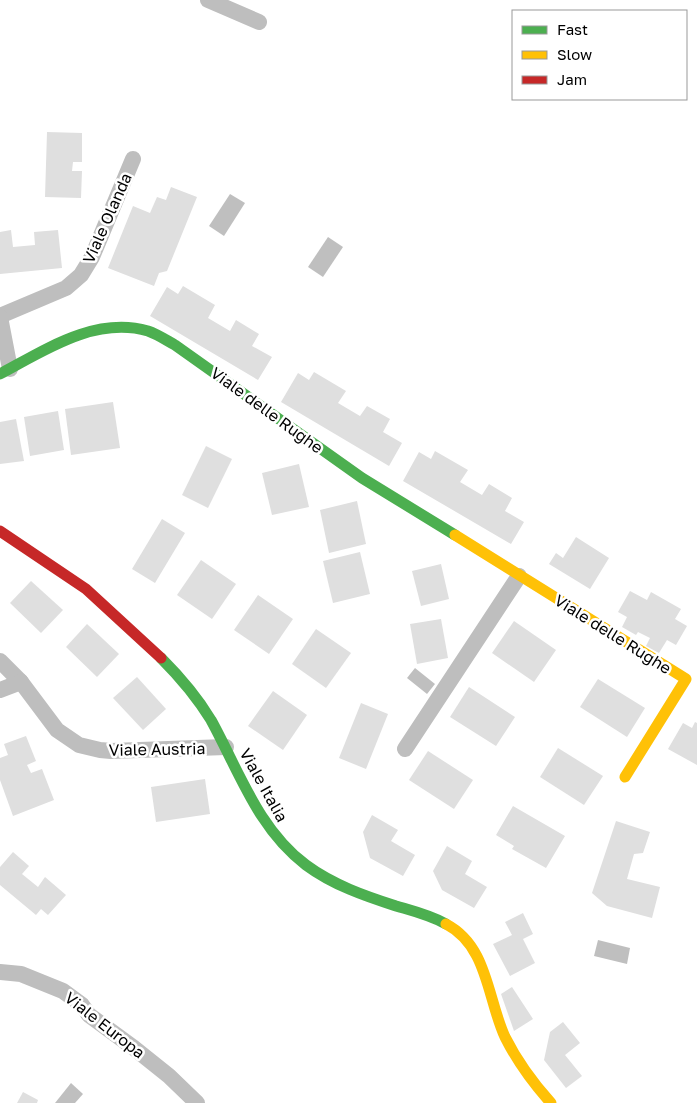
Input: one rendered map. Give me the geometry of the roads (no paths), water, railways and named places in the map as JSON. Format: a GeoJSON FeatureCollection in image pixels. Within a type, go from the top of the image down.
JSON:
{"type":"FeatureCollection","features":[{"type":"Feature","properties":{"kind":"street"},"geometry":{"type":"LineString","coordinates":[[208,0],[260,22]]}},
{"type":"Feature","properties":{"kind":"street","name":"Viale Olanda"},"geometry":{"type":"LineString","coordinates":[[0,316],[66,288],[81,275],[92,257],[134,159]]}},
{"type":"Feature","properties":{"kind":"street"},"geometry":{"type":"LineString","coordinates":[[0,316],[5,372]]}},
{"type":"Feature","properties":{"kind":"street","name":"Viale delle Rughe"},"geometry":{"type":"LineString","coordinates":[[5,372],[72,338],[101,328],[126,326],[153,333],[175,344],[362,478],[686,679],[625,777]]}},
{"type":"Feature","properties":{"kind":"street","name":"Viale Italia"},"geometry":{"type":"LineString","coordinates":[[0,531],[85,589],[164,659],[197,698],[213,723],[266,825],[284,847],[308,867],[345,887],[445,923],[465,937],[476,955],[496,1014],[512,1051],[536,1086],[551,1103]]}},
{"type":"Feature","properties":{"kind":"street"},"geometry":{"type":"LineString","coordinates":[[405,749],[519,576]]}},
{"type":"Feature","properties":{"kind":"street","name":"Viale Austria"},"geometry":{"type":"LineString","coordinates":[[0,661],[21,682],[57,730],[71,741],[84,746],[111,751],[226,747]]}},
{"type":"Feature","properties":{"kind":"street"},"geometry":{"type":"LineString","coordinates":[[0,690],[21,682]]}},
{"type":"Feature","properties":{"kind":"street","name":"Viale Europa"},"geometry":{"type":"LineString","coordinates":[[0,972],[21,974],[63,991],[82,1005],[88,1015],[158,1067],[197,1103]]}}]}
